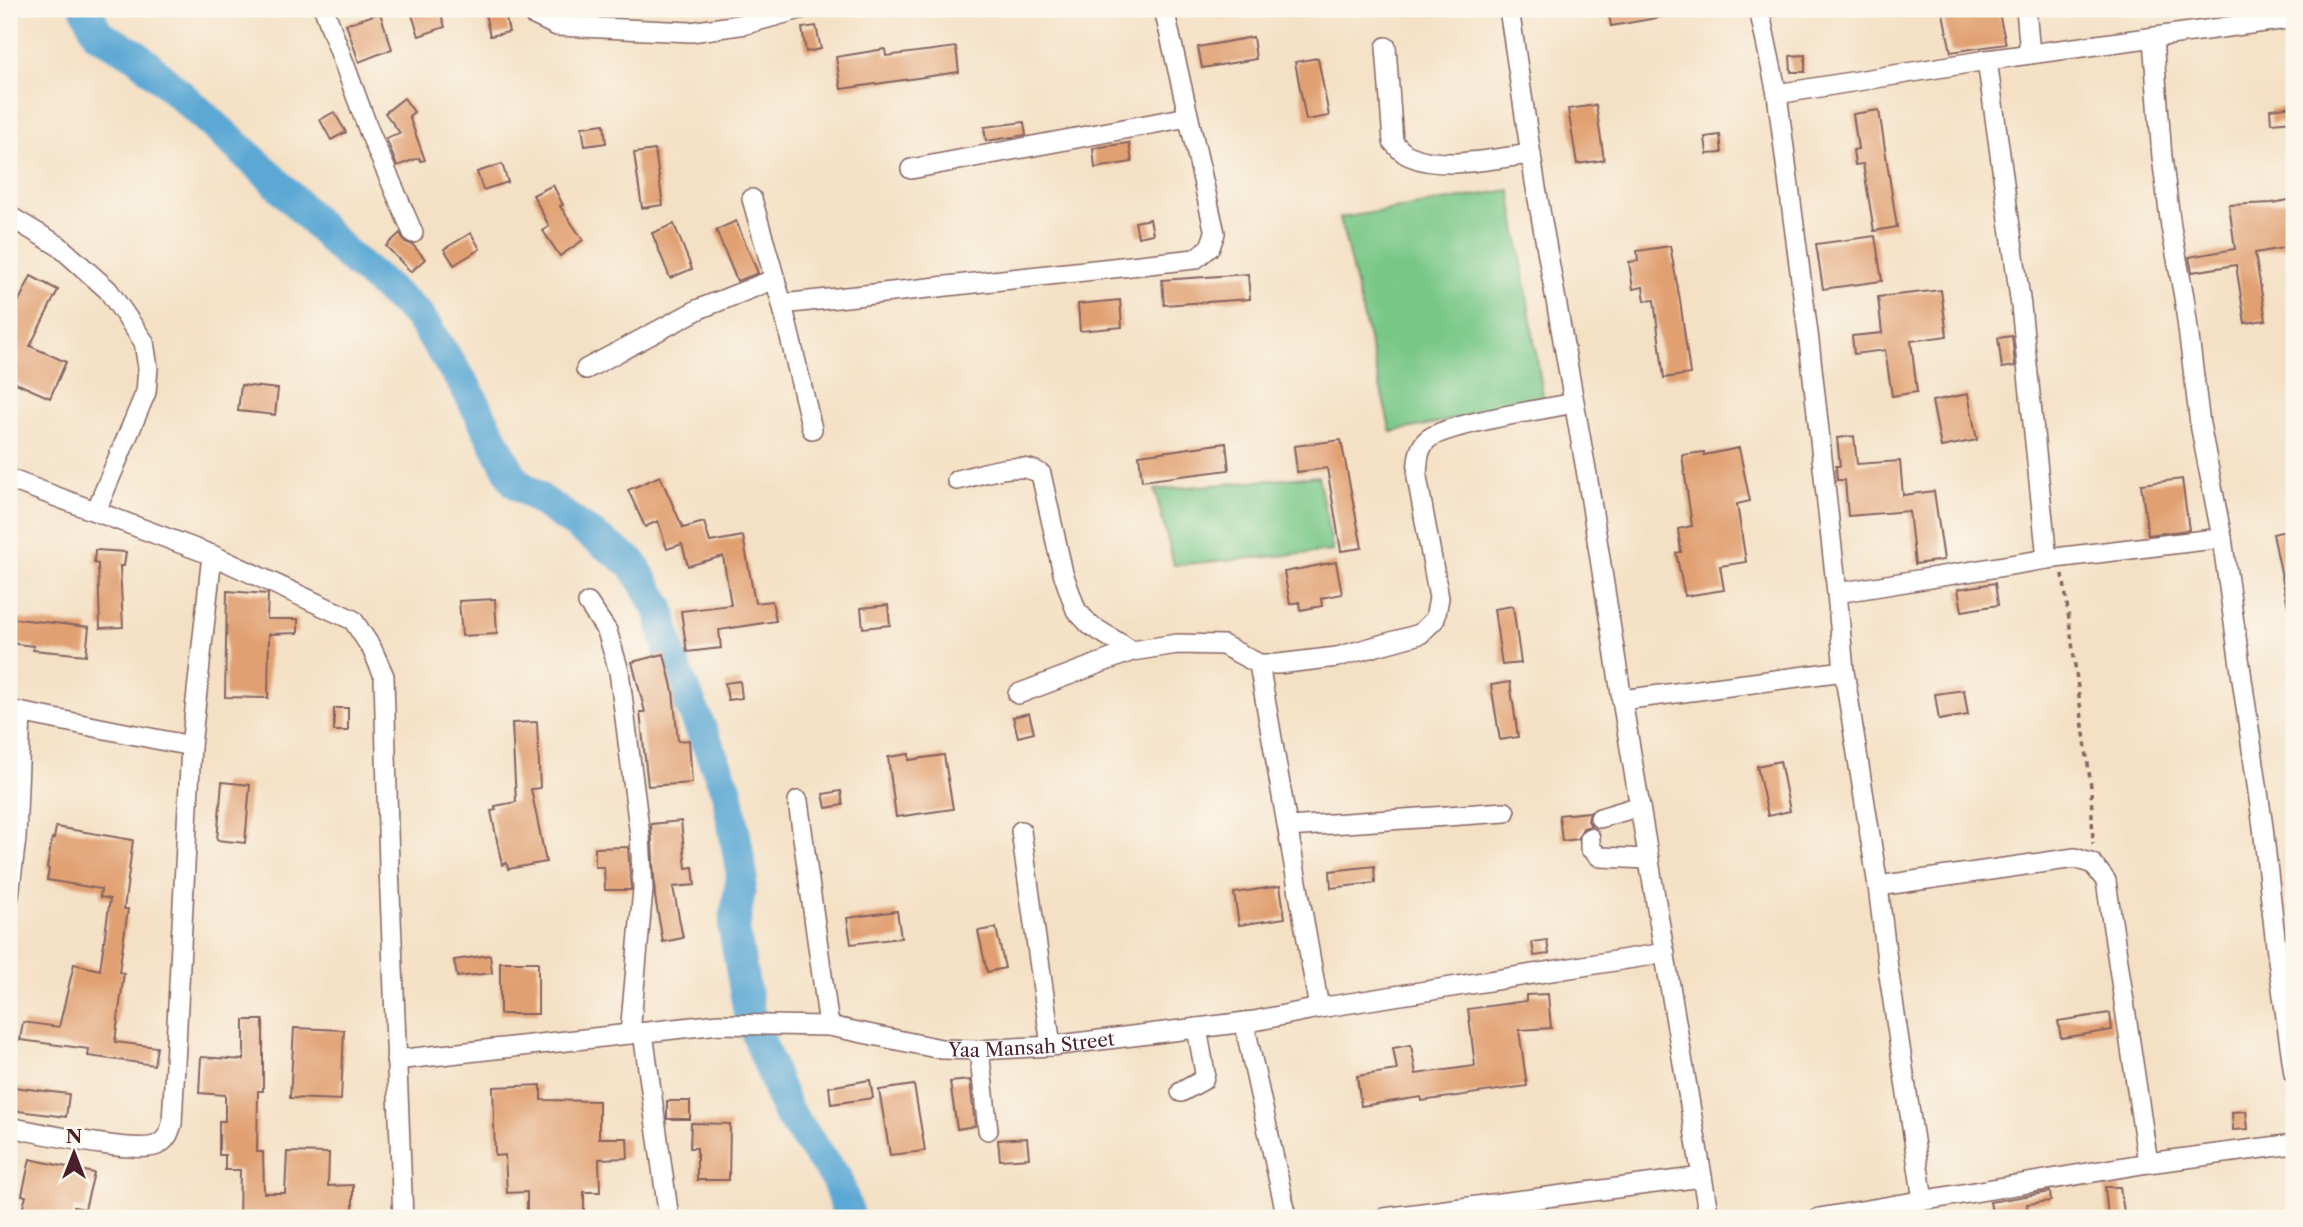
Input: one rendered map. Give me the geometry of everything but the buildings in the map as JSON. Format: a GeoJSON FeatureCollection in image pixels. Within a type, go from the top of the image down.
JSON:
{"type":"FeatureCollection","features":[{"type":"Feature","properties":{"kind":"street"},"geometry":{"type":"LineString","coordinates":[[324,9],[369,131],[413,233]]}},
{"type":"Feature","properties":{"kind":"street"},"geometry":{"type":"LineString","coordinates":[[530,9],[532,14],[557,26],[691,32],[746,17],[800,9]]}},
{"type":"Feature","properties":{"kind":"street"},"geometry":{"type":"LineString","coordinates":[[782,304],[1195,259],[1210,247],[1214,233],[1164,9]]}},
{"type":"Feature","properties":{"kind":"street"},"geometry":{"type":"LineString","coordinates":[[1509,9],[1531,155],[1709,1218]]}},
{"type":"Feature","properties":{"kind":"street"},"geometry":{"type":"LineString","coordinates":[[1759,9],[1777,94],[1809,341],[1844,671],[1923,1200]]}},
{"type":"Feature","properties":{"kind":"street"},"geometry":{"type":"LineString","coordinates":[[2026,9],[2030,54]]}},
{"type":"Feature","properties":{"kind":"street"},"geometry":{"type":"LineString","coordinates":[[1777,94],[1987,60],[2153,39],[2291,17]]}},
{"type":"Feature","properties":{"kind":"street"},"geometry":{"type":"LineString","coordinates":[[2153,39],[2162,156],[2171,227],[2184,297],[2200,424],[2222,538],[2263,827],[2294,1074]]}},
{"type":"Feature","properties":{"kind":"street"},"geometry":{"type":"LineString","coordinates":[[1386,47],[1393,142],[1407,156],[1427,162],[1452,163],[1531,155]]}},
{"type":"Feature","properties":{"kind":"street"},"geometry":{"type":"LineString","coordinates":[[1987,60],[2054,558]]}},
{"type":"Feature","properties":{"kind":"street"},"geometry":{"type":"LineString","coordinates":[[911,169],[1188,117]]}},
{"type":"Feature","properties":{"kind":"street"},"geometry":{"type":"LineString","coordinates":[[752,199],[782,304],[812,429]]}},
{"type":"Feature","properties":{"kind":"street"},"geometry":{"type":"LineString","coordinates":[[9,216],[59,246],[108,290],[144,342],[149,368],[146,392],[96,512]]}},
{"type":"Feature","properties":{"kind":"street"},"geometry":{"type":"LineString","coordinates":[[586,369],[699,309],[775,279]]}},
{"type":"Feature","properties":{"kind":"street"},"geometry":{"type":"LineString","coordinates":[[1018,694],[1132,651],[1177,644],[1223,645],[1259,664],[1278,664],[1337,657],[1420,634],[1435,619],[1439,598],[1417,477],[1418,461],[1424,443],[1443,430],[1574,403]]}},
{"type":"Feature","properties":{"kind":"street"},"geometry":{"type":"LineString","coordinates":[[957,480],[1018,467],[1033,469],[1041,474],[1063,573],[1076,610],[1090,625],[1132,651]]}},
{"type":"Feature","properties":{"kind":"street"},"geometry":{"type":"LineString","coordinates":[[9,479],[212,555],[353,620],[372,649],[384,676],[403,1218]]}},
{"type":"Feature","properties":{"kind":"street"},"geometry":{"type":"LineString","coordinates":[[1837,593],[2054,558],[2222,538]]}},
{"type":"Feature","properties":{"kind":"street"},"geometry":{"type":"LineString","coordinates":[[9,1127],[134,1149],[156,1146],[168,1138],[172,1124],[191,746],[212,555]]}},
{"type":"Feature","properties":{"kind":"street"},"geometry":{"type":"LineString","coordinates":[[588,603],[607,631],[619,671],[640,836],[643,889],[637,1034],[669,1218]]}},
{"type":"Feature","properties":{"kind":"street"},"geometry":{"type":"LineString","coordinates":[[1259,664],[1319,1008]]}},
{"type":"Feature","properties":{"kind":"street"},"geometry":{"type":"LineString","coordinates":[[1622,700],[1844,671]]}},
{"type":"Feature","properties":{"kind":"street"},"geometry":{"type":"LineString","coordinates":[[9,896],[16,838],[15,711],[191,746]]}},
{"type":"Feature","properties":{"kind":"street"},"geometry":{"type":"LineString","coordinates":[[797,801],[829,1026]]}},
{"type":"Feature","properties":{"kind":"street"},"geometry":{"type":"LineString","coordinates":[[1600,818],[1640,806]]}},
{"type":"Feature","properties":{"kind":"street"},"geometry":{"type":"LineString","coordinates":[[1288,827],[1505,812]]}},
{"type":"Feature","properties":{"kind":"street"},"geometry":{"type":"LineString","coordinates":[[1021,831],[1051,1046]]}},
{"type":"Feature","properties":{"kind":"street"},"geometry":{"type":"LineString","coordinates":[[1590,838],[1590,848],[1600,857],[1649,859]]}},
{"type":"Feature","properties":{"kind":"street"},"geometry":{"type":"LineString","coordinates":[[1878,886],[2076,859],[2093,864],[2106,881],[2148,1163]]}},
{"type":"Feature","properties":{"kind":"street","name":"Yaa Mansah Street"},"geometry":{"type":"LineString","coordinates":[[396,1060],[719,1024],[829,1026],[941,1049],[1051,1046],[1244,1022],[1665,953]]}},
{"type":"Feature","properties":{"kind":"street"},"geometry":{"type":"LineString","coordinates":[[1244,1022],[1287,1218]]}},
{"type":"Feature","properties":{"kind":"street"},"geometry":{"type":"LineString","coordinates":[[1181,1092],[1203,1080],[1205,1073],[1198,1028]]}},
{"type":"Feature","properties":{"kind":"street"},"geometry":{"type":"LineString","coordinates":[[979,1050],[989,1130]]}},
{"type":"Feature","properties":{"kind":"street"},"geometry":{"type":"LineString","coordinates":[[1819,1218],[2148,1163],[2294,1144]]}},
{"type":"Feature","properties":{"kind":"street"},"geometry":{"type":"LineString","coordinates":[[1384,1218],[1702,1177]]}},
{"type":"Feature","properties":{"kind":"path"},"geometry":{"type":"LineString","coordinates":[[2054,558],[2067,596],[2091,787],[2093,864]]}},
{"type":"Feature","properties":{"kind":"green space"},"geometry":{"type":"Polygon","coordinates":[[[1510,190],[1544,402],[1391,432],[1340,218],[1510,190]]]}},
{"type":"Feature","properties":{"kind":"green space"},"geometry":{"type":"Polygon","coordinates":[[[1318,476],[1333,551],[1174,565],[1155,490],[1318,476]]]}},
{"type":"Feature","properties":{"kind":"waterway"},"geometry":{"type":"LineString","coordinates":[[86,9],[98,34],[136,55],[267,173],[345,253],[418,315],[467,389],[515,482],[632,563],[659,608],[671,658],[727,791],[742,875],[734,929],[749,1013],[787,1111],[836,1178],[850,1218]]}}]}
